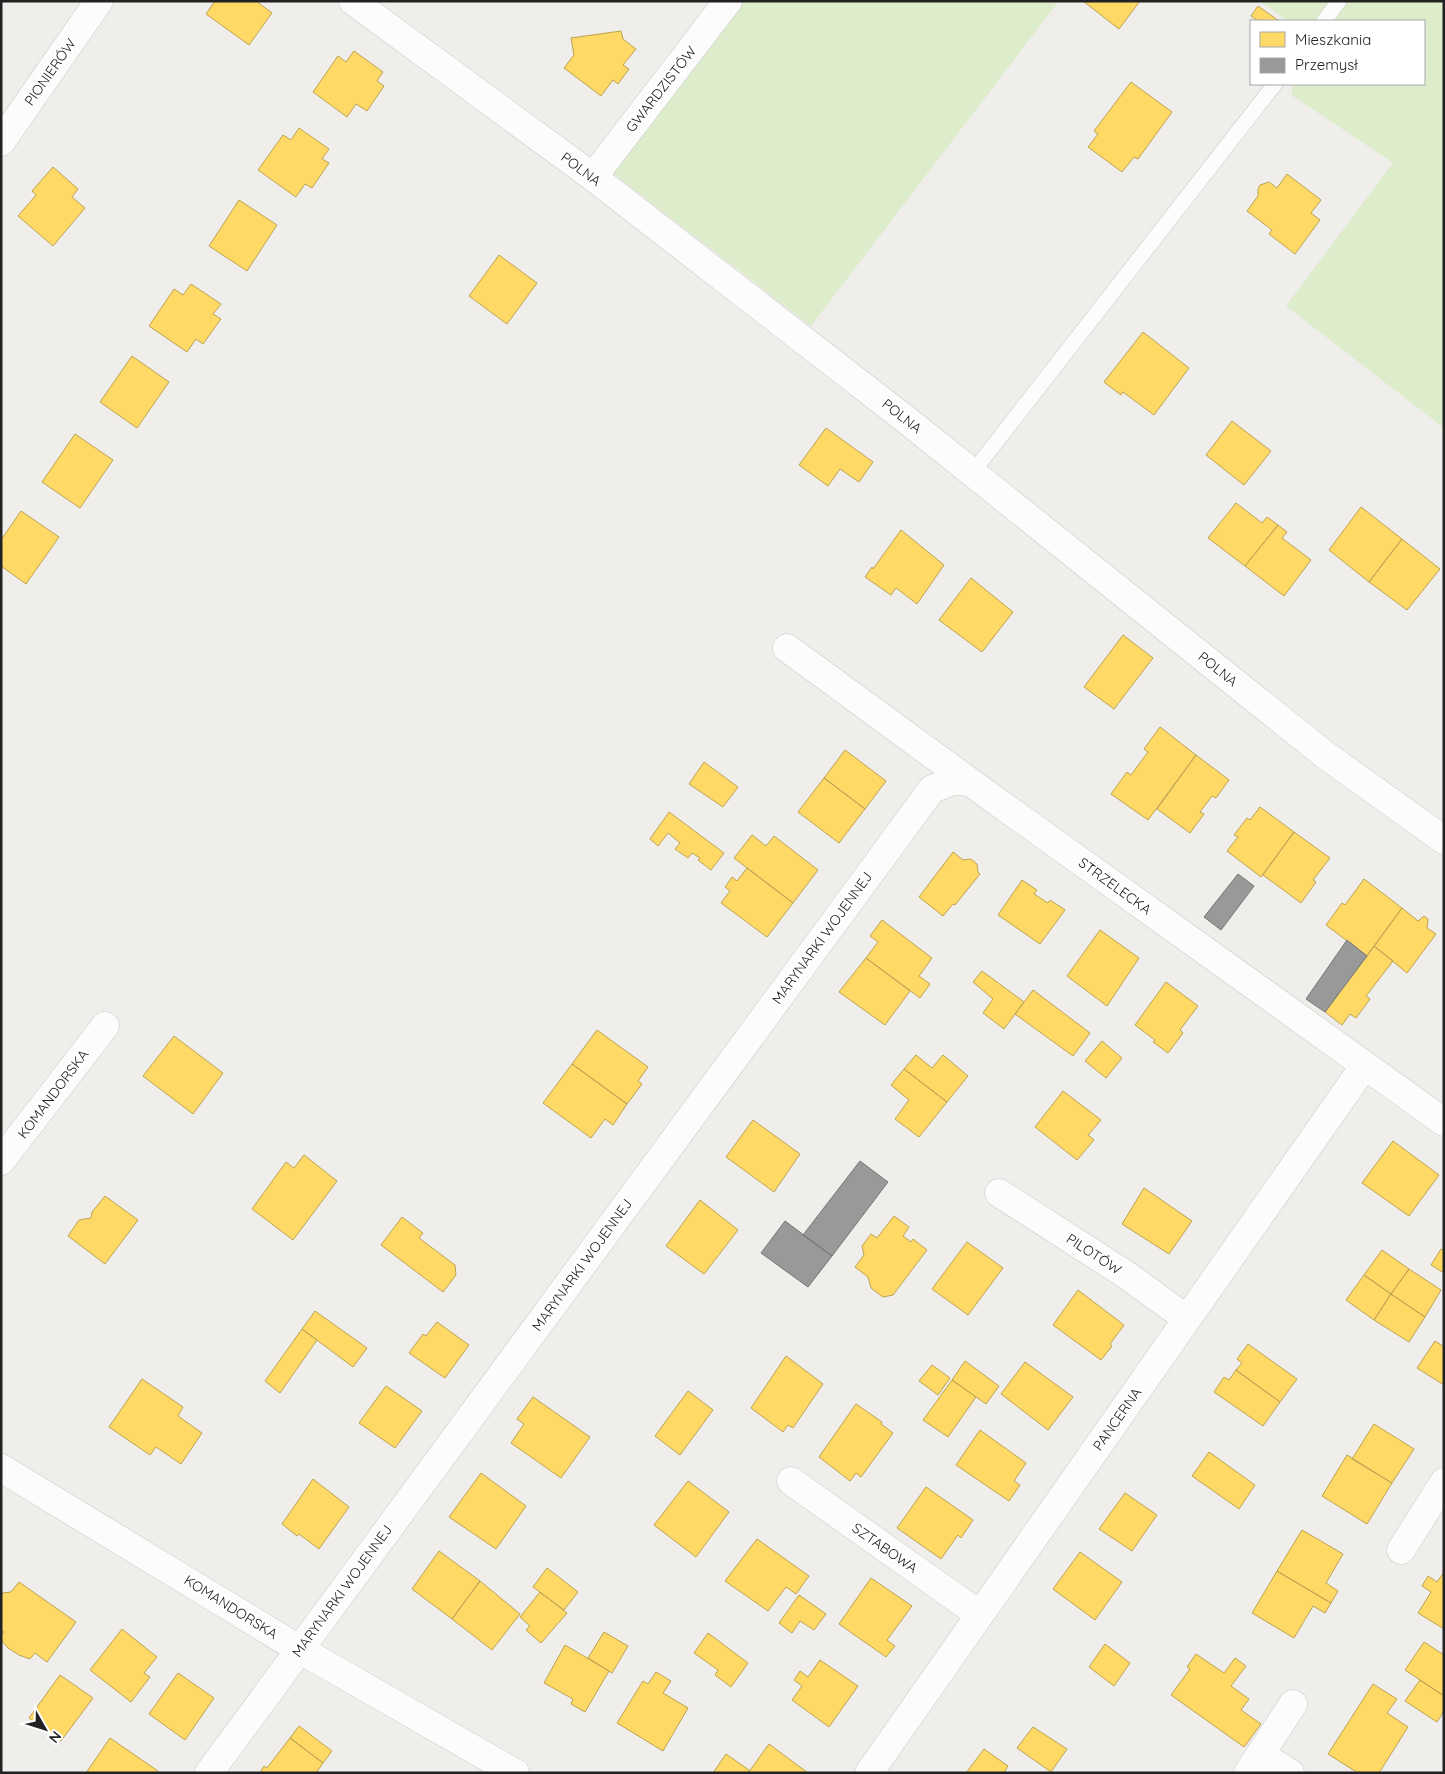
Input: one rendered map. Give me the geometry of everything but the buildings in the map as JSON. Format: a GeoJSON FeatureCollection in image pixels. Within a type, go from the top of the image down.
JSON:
{"type":"FeatureCollection","features":[{"type":"Feature","properties":{"kind":"street","name":"PIONIERÓW"},"geometry":{"type":"LineString","coordinates":[[1,142],[99,1]]}},
{"type":"Feature","properties":{"kind":"street","name":"POLNA"},"geometry":{"type":"LineString","coordinates":[[353,1],[593,177],[972,473],[1324,754],[1444,840]]}},
{"type":"Feature","properties":{"kind":"street","name":"GWARDZISTÓW"},"geometry":{"type":"LineString","coordinates":[[593,177],[728,1]]}},
{"type":"Feature","properties":{"kind":"street","name":"STRZELECKA"},"geometry":{"type":"LineString","coordinates":[[787,648],[970,782],[1444,1122]]}},
{"type":"Feature","properties":{"kind":"street","name":"MARYNARKI WOJENNEJ"},"geometry":{"type":"LineString","coordinates":[[209,1773],[932,789],[953,781],[970,782]]}},
{"type":"Feature","properties":{"kind":"street","name":"KOMANDORSKA"},"geometry":{"type":"LineString","coordinates":[[1,1161],[105,1026]]}},
{"type":"Feature","properties":{"kind":"street","name":"PANCERNA"},"geometry":{"type":"LineString","coordinates":[[869,1773],[1365,1066]]}},
{"type":"Feature","properties":{"kind":"street","name":"PILOTÓW"},"geometry":{"type":"LineString","coordinates":[[999,1193],[1125,1274],[1187,1319]]}},
{"type":"Feature","properties":{"kind":"street","name":"KOMANDORSKA"},"geometry":{"type":"LineString","coordinates":[[1,1468],[299,1649],[514,1773]]}},
{"type":"Feature","properties":{"kind":"street","name":"SZTABOWA"},"geometry":{"type":"LineString","coordinates":[[791,1481],[980,1615]]}},
{"type":"Feature","properties":{"kind":"street"},"geometry":{"type":"LineString","coordinates":[[1401,1550],[1440,1499]]}},
{"type":"Feature","properties":{"kind":"street"},"geometry":{"type":"LineString","coordinates":[[1290,1773],[1254,1763],[1292,1704]]}},
{"type":"Feature","properties":{"kind":"lane"},"geometry":{"type":"LineString","coordinates":[[1325,20],[1340,1]]}},
{"type":"Feature","properties":{"kind":"lane"},"geometry":{"type":"LineString","coordinates":[[972,473],[1274,85]]}},
{"type":"Feature","properties":{"kind":"green space"},"geometry":{"type":"Polygon","coordinates":[[[742,1],[1059,1],[811,326],[610,171],[742,1]]]}},
{"type":"Feature","properties":{"kind":"green space"},"geometry":{"type":"Polygon","coordinates":[[[1260,1],[1444,1],[1444,428],[1286,306],[1393,163],[1291,95],[1294,85],[1425,85],[1425,20],[1286,20],[1260,1]]]}}]}
